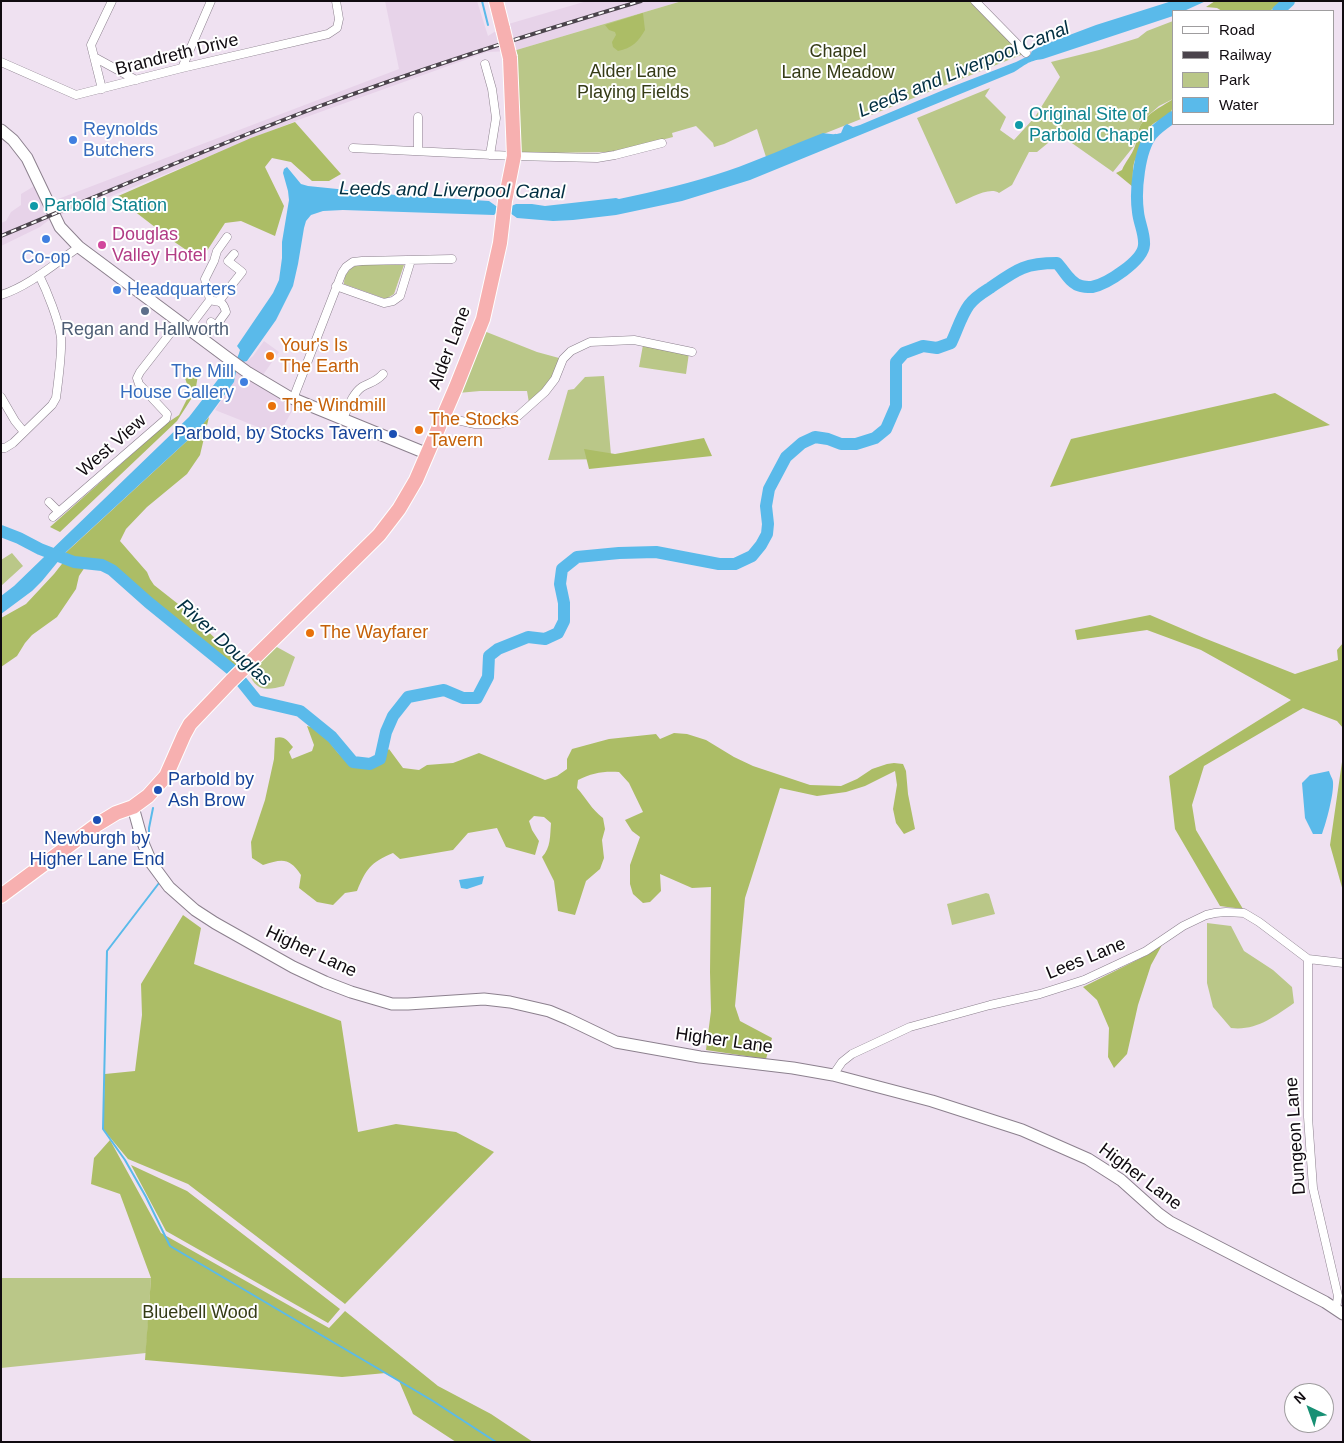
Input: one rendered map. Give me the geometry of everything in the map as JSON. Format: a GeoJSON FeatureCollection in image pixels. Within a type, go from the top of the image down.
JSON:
{"type":"FeatureCollection","features":[{"type":"Feature","properties":{"kind":"highway","name":"Alder Lane"},"geometry":{"type":"LineString","coordinates":[[1,896],[98,824],[116,813],[134,807],[148,796],[166,776],[187,730],[231,681],[379,535],[408,495],[428,454],[483,319],[498,252],[514,156],[510,58],[496,1]]}},
{"type":"Feature","properties":{"kind":"street"},"geometry":{"type":"LineString","coordinates":[[102,89],[91,45],[112,1]]}},
{"type":"Feature","properties":{"kind":"street"},"geometry":{"type":"LineString","coordinates":[[182,68],[210,1]]}},
{"type":"Feature","properties":{"kind":"street","name":"Brandreth Drive"},"geometry":{"type":"LineString","coordinates":[[1,62],[76,95],[328,34],[337,28],[339,19],[336,1]]}},
{"type":"Feature","properties":{"kind":"street"},"geometry":{"type":"LineString","coordinates":[[975,1],[1026,52]]}},
{"type":"Feature","properties":{"kind":"street"},"geometry":{"type":"LineString","coordinates":[[94,57],[136,80]]}},
{"type":"Feature","properties":{"kind":"street"},"geometry":{"type":"LineString","coordinates":[[485,64],[492,89],[496,118],[490,155]]}},
{"type":"Feature","properties":{"kind":"street"},"geometry":{"type":"LineString","coordinates":[[418,115],[418,151]]}},
{"type":"Feature","properties":{"kind":"street"},"geometry":{"type":"LineString","coordinates":[[1,130],[13,140],[27,158],[60,227],[79,247],[247,372],[293,399],[428,454]]}},
{"type":"Feature","properties":{"kind":"street"},"geometry":{"type":"LineString","coordinates":[[353,148],[597,158],[662,143]]}},
{"type":"Feature","properties":{"kind":"street"},"geometry":{"type":"LineString","coordinates":[[210,300],[205,279],[217,251],[227,237]]}},
{"type":"Feature","properties":{"kind":"street"},"geometry":{"type":"LineString","coordinates":[[1,295],[12,292],[79,247]]}},
{"type":"Feature","properties":{"kind":"street"},"geometry":{"type":"LineString","coordinates":[[219,301],[242,272],[228,261],[234,254]]}},
{"type":"Feature","properties":{"kind":"street"},"geometry":{"type":"LineString","coordinates":[[293,399],[336,286],[346,267],[353,262],[362,261],[452,258]]}},
{"type":"Feature","properties":{"kind":"street"},"geometry":{"type":"LineString","coordinates":[[336,286],[384,303],[393,301],[400,296],[411,260]]}},
{"type":"Feature","properties":{"kind":"street"},"geometry":{"type":"LineString","coordinates":[[1,448],[9,446],[54,402],[60,338],[44,284],[39,275]]}},
{"type":"Feature","properties":{"kind":"street"},"geometry":{"type":"LineString","coordinates":[[184,325],[210,300]]}},
{"type":"Feature","properties":{"kind":"street"},"geometry":{"type":"LineString","coordinates":[[210,300],[219,301],[224,305],[226,312],[218,323],[211,322]]}},
{"type":"Feature","properties":{"kind":"street","name":"West View"},"geometry":{"type":"LineString","coordinates":[[49,502],[56,515],[166,419],[166,412],[139,384],[137,378],[140,372],[184,325]]}},
{"type":"Feature","properties":{"kind":"street"},"geometry":{"type":"LineString","coordinates":[[443,417],[475,424],[500,424],[518,416],[545,392],[555,379],[563,359],[571,351],[590,342],[634,340],[692,352]]}},
{"type":"Feature","properties":{"kind":"street"},"geometry":{"type":"LineString","coordinates":[[371,374],[376,381]]}},
{"type":"Feature","properties":{"kind":"street"},"geometry":{"type":"LineString","coordinates":[[343,419],[350,402],[360,388],[376,381],[383,374]]}},
{"type":"Feature","properties":{"kind":"street"},"geometry":{"type":"LineString","coordinates":[[1,397],[24,432]]}},
{"type":"Feature","properties":{"kind":"street","name":"Higher Lane"},"geometry":{"type":"LineString","coordinates":[[134,807],[142,843],[152,864],[169,887],[195,910],[215,923],[293,967],[325,982],[392,1004],[484,999],[510,1002],[568,1019],[616,1042],[700,1057],[834,1075],[987,1118],[1022,1130],[1088,1159],[1111,1173],[1170,1222],[1340,1312]]}},
{"type":"Feature","properties":{"kind":"street","name":"Lees Lane"},"geometry":{"type":"LineString","coordinates":[[834,1075],[842,1062],[852,1054],[910,1027],[990,1005],[1040,994],[1084,980],[1146,951],[1183,926],[1206,915],[1238,912],[1249,915],[1308,959]]}},
{"type":"Feature","properties":{"kind":"street"},"geometry":{"type":"LineString","coordinates":[[1308,959],[1343,963]]}},
{"type":"Feature","properties":{"kind":"street","name":"Dungeon Lane"},"geometry":{"type":"LineString","coordinates":[[1308,959],[1308,1117],[1312,1188],[1338,1296],[1340,1312]]}},
{"type":"Feature","properties":{"kind":"shaded area"},"geometry":{"type":"Polygon","coordinates":[[[385,1],[477,1],[488,36],[505,25],[587,1],[682,1],[513,51],[487,52],[298,120],[50,219],[40,227],[1,246],[1,223],[6,221],[11,212],[21,205],[21,194],[36,185],[45,204],[399,69],[385,1]]]}},
{"type":"Feature","properties":{"kind":"shaded area"},"geometry":{"type":"Polygon","coordinates":[[[264,341],[279,352],[258,382],[296,404],[283,427],[268,431],[215,410],[234,382],[236,372],[243,362],[253,356],[264,341]]]}},
{"type":"Feature","properties":{"kind":"green space"},"geometry":{"type":"Polygon","coordinates":[[[682,1],[975,1],[1026,53],[766,157],[757,129],[714,147],[713,143],[696,126],[672,133],[673,137],[615,152],[520,152],[513,51],[682,1]]]}},
{"type":"Feature","properties":{"kind":"green space"},"geometry":{"type":"Polygon","coordinates":[[[1215,1],[1282,1],[1271,10],[1220,10],[1206,7],[1215,1]]]}},
{"type":"Feature","properties":{"kind":"green space"},"geometry":{"type":"Polygon","coordinates":[[[643,13],[645,30],[631,46],[618,51],[613,47],[612,42],[616,35],[615,32],[609,30],[605,25],[643,13]]]}},
{"type":"Feature","properties":{"kind":"green space"},"geometry":{"type":"Polygon","coordinates":[[[1172,21],[1172,100],[1159,106],[1144,119],[1138,130],[1134,146],[1113,172],[1059,134],[1037,152],[1029,152],[1012,185],[999,193],[995,191],[984,192],[956,204],[917,118],[990,88],[985,96],[1006,117],[1000,130],[1014,140],[1035,117],[1060,77],[1051,62],[1138,38],[1147,31],[1172,21]]]}},
{"type":"Feature","properties":{"kind":"green space"},"geometry":{"type":"Polygon","coordinates":[[[1172,100],[1172,110],[1169,115],[1154,123],[1147,132],[1134,163],[1133,187],[1116,173],[1122,170],[1136,144],[1141,125],[1153,112],[1172,100]]]}},
{"type":"Feature","properties":{"kind":"green space"},"geometry":{"type":"Polygon","coordinates":[[[295,122],[341,174],[329,181],[312,181],[291,162],[272,158],[265,167],[284,206],[275,236],[241,221],[225,223],[201,260],[116,197],[251,138],[295,122]]]}},
{"type":"Feature","properties":{"kind":"green space"},"geometry":{"type":"Polygon","coordinates":[[[360,264],[404,265],[394,294],[386,299],[344,284],[348,271],[360,264]]]}},
{"type":"Feature","properties":{"kind":"green space"},"geometry":{"type":"Polygon","coordinates":[[[484,331],[537,352],[559,358],[557,370],[553,376],[529,403],[527,391],[458,393],[484,331]]]}},
{"type":"Feature","properties":{"kind":"green space"},"geometry":{"type":"Polygon","coordinates":[[[643,345],[689,353],[686,374],[639,367],[643,345]]]}},
{"type":"Feature","properties":{"kind":"green space"},"geometry":{"type":"Polygon","coordinates":[[[198,375],[195,393],[177,421],[60,532],[50,527],[167,423],[179,415],[190,393],[185,378],[198,375]]]}},
{"type":"Feature","properties":{"kind":"green space"},"geometry":{"type":"Polygon","coordinates":[[[604,376],[611,455],[606,459],[548,460],[568,390],[574,389],[585,377],[604,376]]]}},
{"type":"Feature","properties":{"kind":"green space"},"geometry":{"type":"Polygon","coordinates":[[[1275,393],[1330,425],[1050,487],[1071,439],[1275,393]]]}},
{"type":"Feature","properties":{"kind":"green space"},"geometry":{"type":"Polygon","coordinates":[[[209,417],[200,455],[187,474],[147,507],[126,529],[120,541],[147,572],[154,585],[187,611],[223,646],[235,654],[252,661],[233,671],[112,570],[102,565],[80,562],[87,564],[79,576],[76,589],[57,617],[32,635],[17,656],[1,667],[1,618],[26,604],[65,560],[71,561],[61,557],[188,440],[209,417]]]}},
{"type":"Feature","properties":{"kind":"green space"},"geometry":{"type":"Polygon","coordinates":[[[704,438],[712,456],[589,469],[584,449],[615,454],[704,438]]]}},
{"type":"Feature","properties":{"kind":"green space"},"geometry":{"type":"Polygon","coordinates":[[[12,553],[23,566],[1,586],[1,560],[12,553]]]}},
{"type":"Feature","properties":{"kind":"green space"},"geometry":{"type":"Polygon","coordinates":[[[1150,615],[1295,674],[1338,660],[1337,650],[1343,643],[1343,728],[1337,721],[1303,708],[1204,766],[1192,805],[1196,830],[1243,909],[1220,906],[1175,829],[1169,776],[1291,700],[1201,650],[1147,630],[1077,640],[1075,630],[1150,615]]]}},
{"type":"Feature","properties":{"kind":"green space"},"geometry":{"type":"Polygon","coordinates":[[[275,646],[295,657],[284,686],[267,689],[259,687],[255,684],[249,673],[275,646]]]}},
{"type":"Feature","properties":{"kind":"green space"},"geometry":{"type":"Polygon","coordinates":[[[307,726],[315,728],[344,758],[359,766],[375,764],[389,749],[403,768],[419,770],[427,765],[453,763],[479,753],[545,780],[557,776],[567,769],[567,759],[572,749],[609,739],[656,734],[660,739],[674,733],[687,734],[706,740],[753,766],[810,785],[841,786],[857,779],[872,769],[887,764],[903,764],[906,771],[908,794],[915,829],[904,834],[896,823],[893,809],[897,785],[895,771],[865,786],[846,792],[817,796],[780,788],[745,898],[735,1006],[740,1021],[772,1038],[766,1059],[706,1050],[711,1011],[711,887],[692,888],[660,874],[661,891],[650,902],[643,903],[633,894],[630,884],[630,865],[640,837],[632,831],[625,820],[643,812],[629,783],[619,772],[598,773],[578,780],[577,788],[592,808],[603,818],[605,829],[602,840],[604,858],[600,869],[586,881],[575,915],[558,911],[554,881],[542,857],[549,845],[551,823],[544,817],[534,816],[529,821],[539,841],[535,855],[506,847],[497,828],[468,833],[453,850],[400,859],[393,853],[385,857],[366,872],[357,891],[345,893],[333,905],[317,902],[299,888],[301,875],[289,862],[280,861],[263,865],[252,858],[251,842],[265,800],[274,759],[275,738],[283,738],[293,747],[289,752],[292,759],[312,751],[314,745],[307,726]]]}},
{"type":"Feature","properties":{"kind":"green space"},"geometry":{"type":"Polygon","coordinates":[[[1343,755],[1343,891],[1330,845],[1343,755]]]}},
{"type":"Feature","properties":{"kind":"green space"},"geometry":{"type":"Polygon","coordinates":[[[986,893],[989,894],[995,914],[952,925],[947,904],[986,893]]]}},
{"type":"Feature","properties":{"kind":"green space"},"geometry":{"type":"Polygon","coordinates":[[[183,915],[201,928],[194,964],[341,1021],[358,1132],[396,1124],[456,1132],[494,1152],[345,1304],[188,1184],[128,1159],[103,1129],[105,1074],[135,1071],[142,1015],[141,984],[183,915]]]}},
{"type":"Feature","properties":{"kind":"green space"},"geometry":{"type":"Polygon","coordinates":[[[1207,923],[1231,926],[1244,951],[1273,970],[1292,987],[1294,1003],[1272,1018],[1257,1025],[1231,1028],[1213,1007],[1207,983],[1207,923]]]}},
{"type":"Feature","properties":{"kind":"green space"},"geometry":{"type":"Polygon","coordinates":[[[1162,945],[1151,965],[1138,1005],[1127,1054],[1114,1068],[1108,1057],[1109,1028],[1097,1000],[1083,987],[1147,955],[1162,945]]]}},
{"type":"Feature","properties":{"kind":"green space","name":"Bluebell Wood"},"geometry":{"type":"Polygon","coordinates":[[[110,1140],[161,1233],[329,1328],[345,1311],[438,1386],[491,1414],[533,1442],[456,1442],[413,1414],[399,1381],[386,1373],[342,1377],[145,1360],[151,1278],[120,1194],[91,1184],[94,1158],[110,1140]]]}},
{"type":"Feature","properties":{"kind":"green space"},"geometry":{"type":"Polygon","coordinates":[[[131,1165],[187,1191],[340,1309],[328,1323],[166,1231],[131,1165]]]}},
{"type":"Feature","properties":{"kind":"green space"},"geometry":{"type":"Polygon","coordinates":[[[1,1278],[151,1278],[146,1353],[1,1368],[1,1278]]]}},
{"type":"Feature","properties":{"kind":"water","name":"Leeds and Liverpool Canal"},"geometry":{"type":"Polygon","coordinates":[[[1172,1],[1206,1],[1186,10],[1172,10],[1172,16],[1030,62],[1014,72],[750,180],[682,201],[616,215],[553,221],[517,218],[510,213],[496,213],[494,215],[343,210],[323,211],[311,215],[306,221],[304,228],[293,286],[276,320],[247,361],[243,362],[236,372],[234,382],[201,427],[65,553],[32,591],[1,614],[1,596],[14,586],[189,417],[223,373],[236,361],[240,350],[237,346],[273,293],[279,280],[282,242],[289,200],[283,173],[287,167],[301,184],[308,186],[396,195],[489,201],[496,206],[509,207],[516,204],[532,204],[545,206],[619,199],[674,187],[714,175],[823,133],[841,133],[847,124],[853,127],[860,125],[1016,62],[1030,55],[1032,51],[1043,45],[1096,25],[1172,1]]]}},
{"type":"Feature","properties":{"kind":"water"},"geometry":{"type":"Polygon","coordinates":[[[1329,771],[1333,787],[1328,816],[1322,834],[1313,834],[1305,818],[1302,783],[1310,775],[1329,771]]]}},
{"type":"Feature","properties":{"kind":"water"},"geometry":{"type":"Polygon","coordinates":[[[484,876],[482,884],[467,889],[461,888],[459,880],[484,876]]]}},
{"type":"Feature","properties":{"kind":"waterway"},"geometry":{"type":"LineString","coordinates":[[482,1],[488,25]]}},
{"type":"Feature","properties":{"kind":"waterway","name":"River Douglas"},"geometry":{"type":"LineString","coordinates":[[1279,10],[1289,1]]}},
{"type":"Feature","properties":{"kind":"waterway","name":"River Douglas"},"geometry":{"type":"LineString","coordinates":[[1,531],[74,562],[102,565],[112,570],[233,671],[257,701],[300,711],[332,737],[353,762],[370,764],[380,759],[386,732],[393,716],[408,697],[444,690],[463,698],[477,698],[488,677],[489,656],[498,649],[528,637],[545,639],[558,633],[564,621],[564,603],[560,584],[562,569],[577,557],[656,552],[719,564],[735,564],[752,556],[767,534],[766,506],[769,489],[786,457],[802,443],[815,437],[841,444],[856,444],[875,438],[886,429],[896,406],[896,362],[904,353],[923,346],[937,348],[951,343],[966,309],[979,295],[1014,272],[1036,264],[1057,263],[1074,283],[1087,287],[1098,285],[1115,277],[1131,265],[1138,258],[1144,245],[1138,212],[1137,193],[1141,160],[1152,134],[1172,118]]}},
{"type":"Feature","properties":{"kind":"waterway"},"geometry":{"type":"LineString","coordinates":[[149,844],[149,828],[153,808]]}},
{"type":"Feature","properties":{"kind":"waterway"},"geometry":{"type":"LineString","coordinates":[[159,883],[107,951],[103,1129],[125,1160],[170,1246],[433,1401],[496,1442]]}},
{"type":"Feature","properties":{"kind":"railway"},"geometry":{"type":"LineString","coordinates":[[1,236],[200,153],[320,106],[480,51],[641,1]]}},
{"type":"Feature","properties":{"kind":"place","name":"Original Site of Parbold Chapel"},"geometry":{"type":"Point","coordinates":[1019,125]}},
{"type":"Feature","properties":{"kind":"place","name":"Reynolds Butchers"},"geometry":{"type":"Point","coordinates":[73,140]}},
{"type":"Feature","properties":{"kind":"place","name":"Parbold Station"},"geometry":{"type":"Point","coordinates":[34,206]}},
{"type":"Feature","properties":{"kind":"place","name":"Co-op"},"geometry":{"type":"Point","coordinates":[46,239]}},
{"type":"Feature","properties":{"kind":"place","name":"Douglas Valley Hotel"},"geometry":{"type":"Point","coordinates":[102,245]}},
{"type":"Feature","properties":{"kind":"place","name":"Headquarters"},"geometry":{"type":"Point","coordinates":[117,290]}},
{"type":"Feature","properties":{"kind":"place","name":"Regan and Hallworth"},"geometry":{"type":"Point","coordinates":[145,311]}},
{"type":"Feature","properties":{"kind":"place","name":"Your's Is The Earth"},"geometry":{"type":"Point","coordinates":[270,356]}},
{"type":"Feature","properties":{"kind":"place","name":"The Mill House Gallery"},"geometry":{"type":"Point","coordinates":[244,382]}},
{"type":"Feature","properties":{"kind":"place","name":"The Windmill"},"geometry":{"type":"Point","coordinates":[272,406]}},
{"type":"Feature","properties":{"kind":"place","name":"The Stocks Tavern"},"geometry":{"type":"Point","coordinates":[419,430]}},
{"type":"Feature","properties":{"kind":"place","name":"Parbold, by Stocks Tavern"},"geometry":{"type":"Point","coordinates":[393,434]}},
{"type":"Feature","properties":{"kind":"place","name":"The Wayfarer"},"geometry":{"type":"Point","coordinates":[310,633]}},
{"type":"Feature","properties":{"kind":"place","name":"Parbold by Ash Brow"},"geometry":{"type":"Point","coordinates":[158,790]}},
{"type":"Feature","properties":{"kind":"place","name":"Newburgh by Higher Lane End"},"geometry":{"type":"Point","coordinates":[97,820]}},
{"type":"Feature","properties":{"kind":"park label","name":"Chapel Lane Meadow"},"geometry":{"type":"Point","coordinates":[838,62]}},
{"type":"Feature","properties":{"kind":"park label","name":"Alder Lane Playing Fields"},"geometry":{"type":"Point","coordinates":[633,82]}}]}
